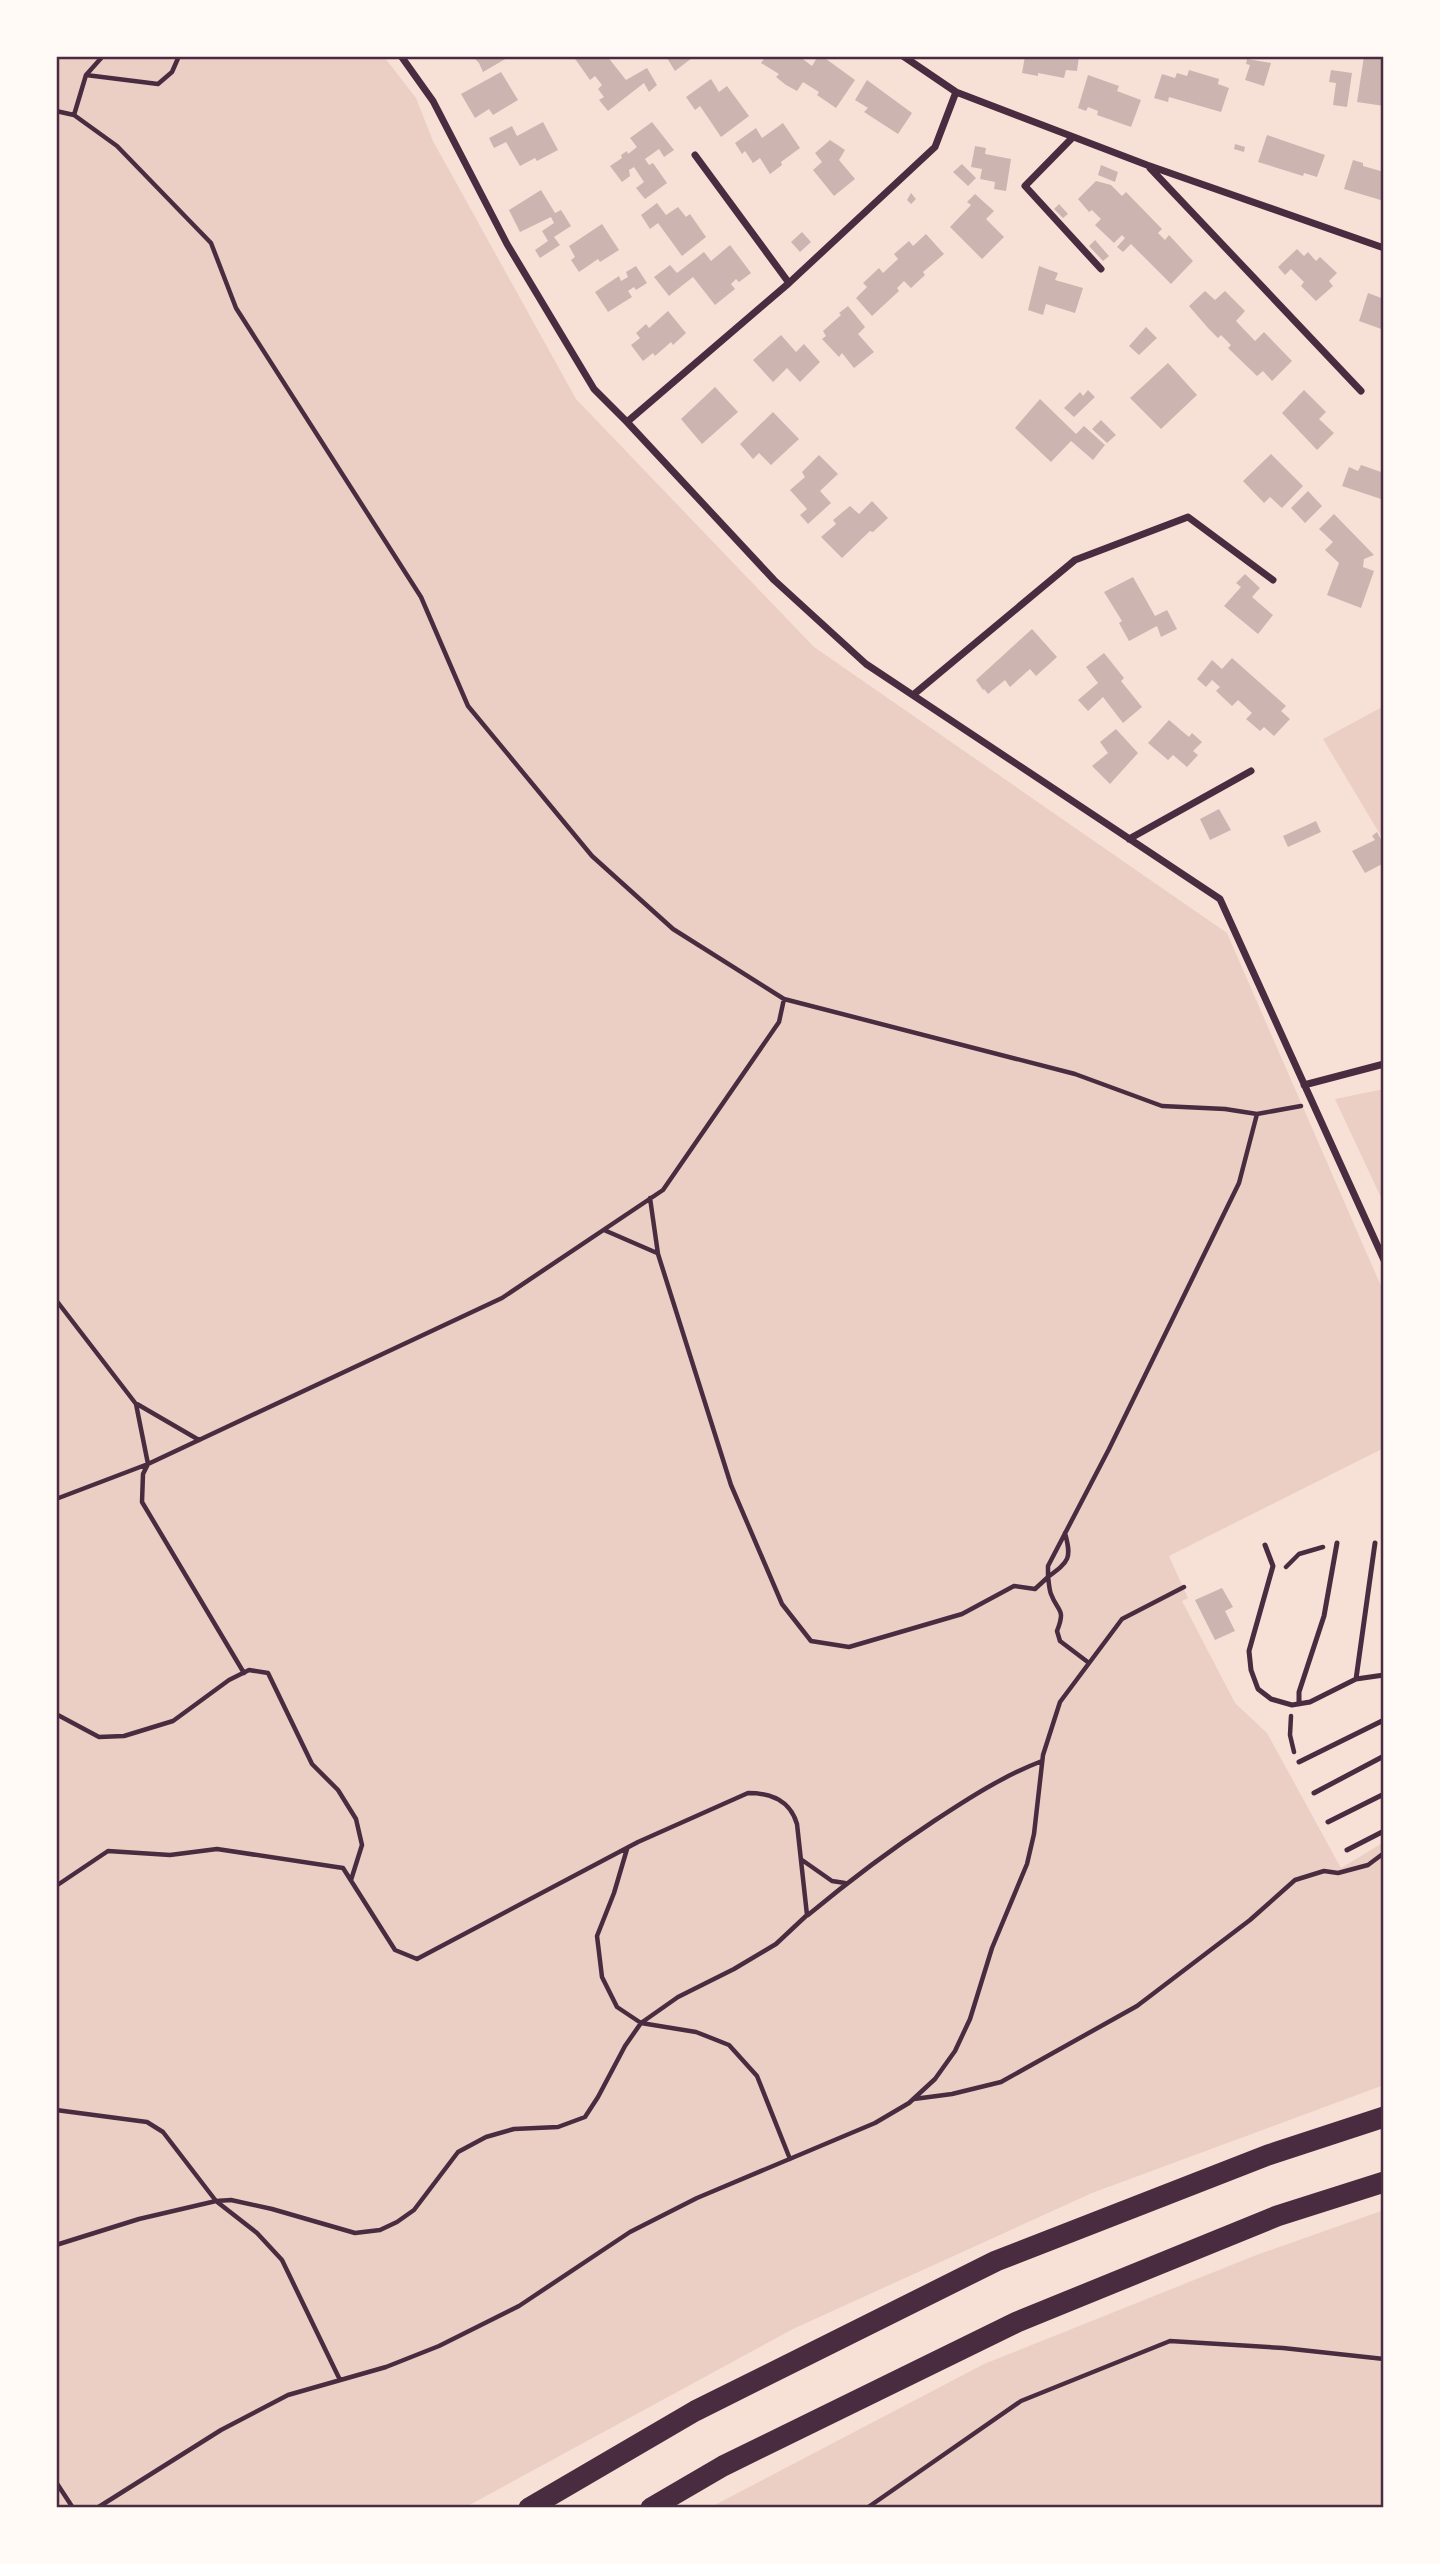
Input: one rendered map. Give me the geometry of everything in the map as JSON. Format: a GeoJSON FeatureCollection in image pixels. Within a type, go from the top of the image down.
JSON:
{"type":"FeatureCollection","features":[{"type":"Feature","properties":{"kind":"highway"},"geometry":{"type":"LineString","coordinates":[[529,2508],[695,2411],[996,2261],[1268,2155],[1384,2118]]}},
{"type":"Feature","properties":{"kind":"highway"},"geometry":{"type":"LineString","coordinates":[[651,2508],[723,2466],[1017,2322],[1277,2216],[1384,2182]]}},
{"type":"Feature","properties":{"kind":"street"},"geometry":{"type":"LineString","coordinates":[[401,56],[433,101],[507,244],[594,389],[774,580],[866,664],[1220,899],[1384,1260]]}},
{"type":"Feature","properties":{"kind":"street"},"geometry":{"type":"LineString","coordinates":[[903,56],[956,92],[1147,165],[1384,248]]}},
{"type":"Feature","properties":{"kind":"street"},"geometry":{"type":"LineString","coordinates":[[627,422],[789,283],[935,147],[956,92]]}},
{"type":"Feature","properties":{"kind":"street"},"geometry":{"type":"LineString","coordinates":[[1073,137],[1025,186],[1101,269]]}},
{"type":"Feature","properties":{"kind":"street"},"geometry":{"type":"LineString","coordinates":[[695,155],[789,283]]}},
{"type":"Feature","properties":{"kind":"street"},"geometry":{"type":"LineString","coordinates":[[1147,165],[1361,391]]}},
{"type":"Feature","properties":{"kind":"street"},"geometry":{"type":"LineString","coordinates":[[913,695],[1075,560],[1188,517],[1273,580]]}},
{"type":"Feature","properties":{"kind":"street"},"geometry":{"type":"LineString","coordinates":[[1129,839],[1251,771]]}},
{"type":"Feature","properties":{"kind":"street"},"geometry":{"type":"LineString","coordinates":[[1304,1085],[1384,1063]]}},
{"type":"Feature","properties":{"kind":"lane"},"geometry":{"type":"LineString","coordinates":[[1299,1704],[1299,1692],[1324,1616],[1337,1543]]}},
{"type":"Feature","properties":{"kind":"lane"},"geometry":{"type":"LineString","coordinates":[[1356,1679],[1375,1543]]}},
{"type":"Feature","properties":{"kind":"lane"},"geometry":{"type":"LineString","coordinates":[[1265,1545],[1273,1566],[1249,1651],[1251,1670],[1258,1689],[1271,1699],[1292,1705],[1310,1702],[1356,1679],[1384,1675]]}},
{"type":"Feature","properties":{"kind":"lane"},"geometry":{"type":"LineString","coordinates":[[1299,1762],[1384,1720]]}},
{"type":"Feature","properties":{"kind":"lane"},"geometry":{"type":"LineString","coordinates":[[1314,1793],[1384,1756]]}},
{"type":"Feature","properties":{"kind":"lane"},"geometry":{"type":"LineString","coordinates":[[1328,1822],[1384,1794]]}},
{"type":"Feature","properties":{"kind":"lane"},"geometry":{"type":"LineString","coordinates":[[1347,1850],[1384,1831]]}},
{"type":"Feature","properties":{"kind":"path"},"geometry":{"type":"LineString","coordinates":[[74,115],[86,75],[103,56]]}},
{"type":"Feature","properties":{"kind":"path"},"geometry":{"type":"LineString","coordinates":[[86,75],[158,84],[172,72],[178,56]]}},
{"type":"Feature","properties":{"kind":"path"},"geometry":{"type":"LineString","coordinates":[[56,111],[74,115],[117,146],[211,243],[236,308],[421,597],[468,706],[592,856],[673,929],[784,999],[1075,1074],[1162,1106],[1224,1109],[1257,1114],[1312,1104]]}},
{"type":"Feature","properties":{"kind":"path"},"geometry":{"type":"LineString","coordinates":[[56,1499],[148,1464],[502,1298],[650,1198],[663,1189],[779,1022],[784,999]]}},
{"type":"Feature","properties":{"kind":"path"},"geometry":{"type":"LineString","coordinates":[[1089,1663],[1060,1641],[1056,1631],[1061,1609],[1051,1594],[1048,1566],[1109,1449],[1239,1183],[1257,1114]]}},
{"type":"Feature","properties":{"kind":"path"},"geometry":{"type":"LineString","coordinates":[[650,1198],[658,1254],[731,1485],[782,1604],[811,1641],[849,1647],[962,1614],[1014,1586],[1051,1594]]}},
{"type":"Feature","properties":{"kind":"path"},"geometry":{"type":"LineString","coordinates":[[603,1230],[658,1254]]}},
{"type":"Feature","properties":{"kind":"path"},"geometry":{"type":"LineString","coordinates":[[56,1300],[136,1404],[200,1440]]}},
{"type":"Feature","properties":{"kind":"path"},"geometry":{"type":"LineString","coordinates":[[136,1404],[148,1464],[143,1474],[142,1502],[244,1672]]}},
{"type":"Feature","properties":{"kind":"path"},"geometry":{"type":"LineString","coordinates":[[1035,1589],[1067,1563],[1070,1551],[1065,1532]]}},
{"type":"Feature","properties":{"kind":"path"},"geometry":{"type":"LineString","coordinates":[[97,2508],[221,2430],[288,2395],[386,2367],[439,2346],[519,2306],[630,2232],[697,2198],[875,2123],[914,2099],[935,2079],[955,2051],[970,2019],[992,1948],[1027,1864],[1034,1834],[1042,1761],[1060,1702],[1122,1619],[1184,1587]]}},
{"type":"Feature","properties":{"kind":"path"},"geometry":{"type":"LineString","coordinates":[[56,1714],[99,1737],[124,1736],[173,1721],[244,1672],[249,1670],[268,1673],[312,1764],[338,1790],[356,1819],[362,1845],[351,1880]]}},
{"type":"Feature","properties":{"kind":"path"},"geometry":{"type":"LineString","coordinates":[[56,2245],[216,2201],[231,2200],[272,2209],[355,2233],[380,2230],[397,2222],[414,2210],[458,2152],[486,2137],[514,2129],[558,2127],[584,2117],[640,2023],[678,1997],[776,1944],[846,1883],[1004,1776],[1042,1761]]}},
{"type":"Feature","properties":{"kind":"path"},"geometry":{"type":"LineString","coordinates":[[56,1886],[108,1851],[170,1856],[216,1849],[343,1868],[395,1950],[417,1959],[628,1848],[748,1793],[764,1793],[781,1800],[793,1811],[807,1915]]}},
{"type":"Feature","properties":{"kind":"path"},"geometry":{"type":"LineString","coordinates":[[628,1848],[597,1936],[602,1977],[617,2007],[640,2023],[696,2032],[729,2045],[757,2076],[790,2159]]}},
{"type":"Feature","properties":{"kind":"path"},"geometry":{"type":"LineString","coordinates":[[914,2099],[952,2094],[1001,2082],[1137,2006],[1250,1920],[1295,1880],[1324,1871],[1338,1873],[1367,1865],[1384,1853]]}},
{"type":"Feature","properties":{"kind":"path"},"geometry":{"type":"LineString","coordinates":[[801,1860],[832,1881],[846,1883]]}},
{"type":"Feature","properties":{"kind":"path"},"geometry":{"type":"LineString","coordinates":[[56,2110],[147,2122],[163,2132],[216,2201],[257,2233],[282,2260],[340,2380]]}},
{"type":"Feature","properties":{"kind":"path"},"geometry":{"type":"LineString","coordinates":[[867,2508],[1021,2401],[1170,2341],[1283,2348],[1384,2359]]}},
{"type":"Feature","properties":{"kind":"path"},"geometry":{"type":"LineString","coordinates":[[56,2482],[74,2508]]}},
{"type":"Feature","properties":{"kind":"shaded area"},"geometry":{"type":"Polygon","coordinates":[[[56,56],[385,58],[416,98],[433,141],[576,399],[814,647],[1227,933],[1384,1293],[1384,1448],[1169,1556],[1188,1598],[1182,1601],[1235,1703],[1267,1733],[1341,1868],[1384,1842],[1384,2085],[1092,2193],[793,2329],[464,2508],[56,2508],[56,56]]]}},
{"type":"Feature","properties":{"kind":"shaded area"},"geometry":{"type":"Polygon","coordinates":[[[1384,706],[1384,841],[1323,739],[1384,706]]]}},
{"type":"Feature","properties":{"kind":"shaded area"},"geometry":{"type":"Polygon","coordinates":[[[1384,1089],[1384,1204],[1335,1099],[1384,1089]]]}},
{"type":"Feature","properties":{"kind":"shaded area"},"geometry":{"type":"Polygon","coordinates":[[[1384,2210],[1384,2508],[709,2508],[984,2364],[1259,2254],[1384,2210]]]}},
{"type":"Feature","properties":{"kind":"building"},"geometry":{"type":"Polygon","coordinates":[[[472,56],[505,56],[507,58],[483,72],[472,56]]]}},
{"type":"Feature","properties":{"kind":"building"},"geometry":{"type":"Polygon","coordinates":[[[573,56],[607,56],[626,80],[647,68],[657,85],[649,92],[644,83],[608,111],[599,100],[604,97],[598,89],[602,85],[595,76],[590,80],[573,56]]]}},
{"type":"Feature","properties":{"kind":"building"},"geometry":{"type":"Polygon","coordinates":[[[766,56],[799,56],[812,66],[818,56],[822,56],[855,80],[836,108],[803,82],[797,91],[786,85],[776,77],[779,74],[761,63],[766,56]]]}},
{"type":"Feature","properties":{"kind":"building"},"geometry":{"type":"Polygon","coordinates":[[[1025,56],[1079,56],[1077,71],[1066,70],[1064,78],[1022,73],[1025,56]]]}},
{"type":"Feature","properties":{"kind":"building"},"geometry":{"type":"Polygon","coordinates":[[[1364,56],[1384,57],[1384,106],[1357,102],[1364,56]]]}},
{"type":"Feature","properties":{"kind":"building"},"geometry":{"type":"Polygon","coordinates":[[[667,58],[692,58],[675,71],[667,58]]]}},
{"type":"Feature","properties":{"kind":"building"},"geometry":{"type":"Polygon","coordinates":[[[1247,59],[1271,63],[1264,86],[1245,80],[1250,65],[1246,64],[1247,59]]]}},
{"type":"Feature","properties":{"kind":"building"},"geometry":{"type":"Polygon","coordinates":[[[1189,70],[1219,79],[1218,84],[1229,88],[1221,112],[1169,97],[1168,102],[1154,98],[1162,74],[1175,78],[1177,73],[1187,76],[1189,70]]]}},
{"type":"Feature","properties":{"kind":"building"},"geometry":{"type":"Polygon","coordinates":[[[1331,70],[1352,73],[1347,107],[1333,105],[1336,83],[1329,82],[1331,70]]]}},
{"type":"Feature","properties":{"kind":"building"},"geometry":{"type":"Polygon","coordinates":[[[501,72],[518,100],[493,115],[489,109],[475,118],[461,94],[501,72]]]}},
{"type":"Feature","properties":{"kind":"building"},"geometry":{"type":"Polygon","coordinates":[[[1088,75],[1119,86],[1117,91],[1141,100],[1131,127],[1097,115],[1098,111],[1088,107],[1086,111],[1078,108],[1088,75]]]}},
{"type":"Feature","properties":{"kind":"building"},"geometry":{"type":"Polygon","coordinates":[[[711,79],[719,92],[727,86],[749,116],[721,137],[700,106],[695,110],[686,97],[711,79]]]}},
{"type":"Feature","properties":{"kind":"building"},"geometry":{"type":"Polygon","coordinates":[[[867,80],[912,113],[898,134],[864,112],[868,108],[855,100],[867,80]]]}},
{"type":"Feature","properties":{"kind":"building"},"geometry":{"type":"Polygon","coordinates":[[[543,122],[558,150],[537,161],[535,158],[520,166],[506,142],[494,148],[489,138],[512,126],[517,136],[543,122]]]}},
{"type":"Feature","properties":{"kind":"building"},"geometry":{"type":"Polygon","coordinates":[[[652,122],[674,150],[664,157],[659,149],[645,159],[649,165],[653,163],[667,183],[645,199],[636,188],[644,182],[634,167],[629,170],[630,176],[622,182],[610,166],[622,158],[621,155],[627,151],[628,154],[637,147],[630,138],[652,122]]]}},
{"type":"Feature","properties":{"kind":"building"},"geometry":{"type":"Polygon","coordinates":[[[783,123],[800,148],[770,174],[760,158],[753,163],[745,151],[742,154],[735,143],[756,128],[762,138],[783,123]]]}},
{"type":"Feature","properties":{"kind":"building"},"geometry":{"type":"Polygon","coordinates":[[[1267,135],[1325,155],[1317,177],[1304,173],[1303,176],[1258,162],[1267,135]]]}},
{"type":"Feature","properties":{"kind":"building"},"geometry":{"type":"Polygon","coordinates":[[[830,140],[845,150],[839,160],[855,179],[834,196],[813,170],[822,162],[815,153],[830,140]]]}},
{"type":"Feature","properties":{"kind":"building"},"geometry":{"type":"Polygon","coordinates":[[[1235,144],[1245,147],[1244,152],[1234,149],[1235,144]]]}},
{"type":"Feature","properties":{"kind":"building"},"geometry":{"type":"Polygon","coordinates":[[[975,146],[986,148],[985,154],[1011,159],[1006,191],[994,189],[995,182],[980,179],[982,169],[971,167],[975,146]]]}},
{"type":"Feature","properties":{"kind":"building"},"geometry":{"type":"Polygon","coordinates":[[[1353,160],[1384,172],[1384,201],[1344,189],[1353,160]]]}},
{"type":"Feature","properties":{"kind":"building"},"geometry":{"type":"Polygon","coordinates":[[[962,164],[976,178],[968,186],[953,172],[962,164]]]}},
{"type":"Feature","properties":{"kind":"building"},"geometry":{"type":"Polygon","coordinates":[[[1101,165],[1118,172],[1115,182],[1098,175],[1101,165]]]}},
{"type":"Feature","properties":{"kind":"building"},"geometry":{"type":"Polygon","coordinates":[[[1096,181],[1111,185],[1122,196],[1126,192],[1162,229],[1158,233],[1165,240],[1169,235],[1193,261],[1171,284],[1131,244],[1123,252],[1117,247],[1125,238],[1122,235],[1114,243],[1095,225],[1101,219],[1092,210],[1089,212],[1078,199],[1096,181]]]}},
{"type":"Feature","properties":{"kind":"building"},"geometry":{"type":"Polygon","coordinates":[[[541,190],[555,213],[561,210],[571,226],[554,237],[560,245],[540,258],[535,250],[548,241],[542,231],[554,223],[551,217],[520,232],[509,210],[541,190]]]}},
{"type":"Feature","properties":{"kind":"building"},"geometry":{"type":"Polygon","coordinates":[[[911,193],[916,199],[911,204],[907,200],[911,193]]]}},
{"type":"Feature","properties":{"kind":"building"},"geometry":{"type":"Polygon","coordinates":[[[975,194],[994,211],[986,219],[1004,237],[982,259],[950,227],[971,205],[967,202],[975,194]]]}},
{"type":"Feature","properties":{"kind":"building"},"geometry":{"type":"Polygon","coordinates":[[[657,203],[666,215],[678,207],[686,217],[690,214],[706,237],[682,256],[658,223],[650,229],[641,215],[657,203]]]}},
{"type":"Feature","properties":{"kind":"building"},"geometry":{"type":"Polygon","coordinates":[[[1059,204],[1068,214],[1063,218],[1054,209],[1059,204]]]}},
{"type":"Feature","properties":{"kind":"building"},"geometry":{"type":"Polygon","coordinates":[[[602,224],[619,250],[600,262],[598,259],[579,272],[571,260],[575,257],[569,246],[602,224]]]}},
{"type":"Feature","properties":{"kind":"building"},"geometry":{"type":"Polygon","coordinates":[[[802,232],[811,242],[800,252],[791,242],[802,232]]]}},
{"type":"Feature","properties":{"kind":"building"},"geometry":{"type":"Polygon","coordinates":[[[926,234],[944,254],[923,272],[925,275],[911,288],[904,281],[897,288],[899,291],[872,316],[856,298],[867,287],[863,283],[879,268],[883,273],[898,259],[894,254],[909,241],[913,246],[926,234]]]}},
{"type":"Feature","properties":{"kind":"building"},"geometry":{"type":"Polygon","coordinates":[[[1095,240],[1109,256],[1103,261],[1089,246],[1095,240]]]}},
{"type":"Feature","properties":{"kind":"building"},"geometry":{"type":"Polygon","coordinates":[[[730,245],[751,273],[739,282],[736,279],[731,284],[735,289],[715,305],[693,277],[669,296],[654,277],[670,265],[677,273],[704,252],[711,261],[730,245]]]}},
{"type":"Feature","properties":{"kind":"building"},"geometry":{"type":"Polygon","coordinates":[[[1297,249],[1304,256],[1308,252],[1316,261],[1320,257],[1337,273],[1329,281],[1333,286],[1316,301],[1301,286],[1304,282],[1291,269],[1285,275],[1278,267],[1297,249]]]}},
{"type":"Feature","properties":{"kind":"building"},"geometry":{"type":"Polygon","coordinates":[[[636,266],[647,283],[636,290],[634,287],[628,291],[632,297],[608,312],[595,292],[619,276],[621,281],[628,277],[626,272],[636,266]]]}},
{"type":"Feature","properties":{"kind":"building"},"geometry":{"type":"Polygon","coordinates":[[[1039,266],[1058,273],[1055,280],[1083,288],[1075,313],[1046,304],[1043,315],[1028,310],[1039,266]]]}},
{"type":"Feature","properties":{"kind":"building"},"geometry":{"type":"Polygon","coordinates":[[[1205,291],[1215,300],[1225,291],[1245,311],[1236,321],[1255,341],[1264,332],[1292,361],[1272,381],[1263,371],[1257,376],[1228,348],[1231,345],[1221,335],[1218,338],[1189,306],[1205,291]]]}},
{"type":"Feature","properties":{"kind":"building"},"geometry":{"type":"Polygon","coordinates":[[[1368,293],[1384,299],[1384,330],[1359,321],[1368,293]]]}},
{"type":"Feature","properties":{"kind":"building"},"geometry":{"type":"Polygon","coordinates":[[[848,306],[865,327],[858,334],[874,352],[854,368],[842,353],[839,357],[822,339],[826,336],[823,331],[848,306]]]}},
{"type":"Feature","properties":{"kind":"building"},"geometry":{"type":"Polygon","coordinates":[[[668,311],[686,333],[673,345],[671,342],[655,356],[653,353],[643,361],[631,345],[640,338],[636,333],[646,324],[649,328],[668,311]]]}},
{"type":"Feature","properties":{"kind":"building"},"geometry":{"type":"Polygon","coordinates":[[[1146,327],[1157,338],[1139,355],[1129,346],[1146,327]]]}},
{"type":"Feature","properties":{"kind":"building"},"geometry":{"type":"Polygon","coordinates":[[[781,335],[796,352],[804,344],[820,362],[800,382],[787,368],[773,382],[753,360],[781,335]]]}},
{"type":"Feature","properties":{"kind":"building"},"geometry":{"type":"Polygon","coordinates":[[[1168,363],[1197,395],[1161,429],[1130,398],[1168,363]]]}},
{"type":"Feature","properties":{"kind":"building"},"geometry":{"type":"Polygon","coordinates":[[[715,387],[738,412],[702,444],[681,419],[715,387]]]}},
{"type":"Feature","properties":{"kind":"building"},"geometry":{"type":"Polygon","coordinates":[[[1088,390],[1095,397],[1074,417],[1064,408],[1080,392],[1083,396],[1088,390]]]}},
{"type":"Feature","properties":{"kind":"building"},"geometry":{"type":"Polygon","coordinates":[[[1304,390],[1326,412],[1319,419],[1334,433],[1317,450],[1282,413],[1304,390]]]}},
{"type":"Feature","properties":{"kind":"building"},"geometry":{"type":"Polygon","coordinates":[[[1040,399],[1076,434],[1084,426],[1105,445],[1093,460],[1071,441],[1051,462],[1015,428],[1040,399]]]}},
{"type":"Feature","properties":{"kind":"building"},"geometry":{"type":"Polygon","coordinates":[[[773,412],[799,439],[771,465],[759,453],[753,459],[740,444],[773,412]]]}},
{"type":"Feature","properties":{"kind":"building"},"geometry":{"type":"Polygon","coordinates":[[[1101,420],[1116,435],[1107,443],[1092,429],[1101,420]]]}},
{"type":"Feature","properties":{"kind":"building"},"geometry":{"type":"Polygon","coordinates":[[[1271,454],[1303,486],[1282,508],[1270,497],[1264,503],[1243,481],[1271,454]]]}},
{"type":"Feature","properties":{"kind":"building"},"geometry":{"type":"Polygon","coordinates":[[[819,455],[838,474],[820,491],[831,503],[808,524],[800,515],[807,509],[790,490],[805,477],[802,472],[819,455]]]}},
{"type":"Feature","properties":{"kind":"building"},"geometry":{"type":"Polygon","coordinates":[[[1361,465],[1384,473],[1384,500],[1342,486],[1349,467],[1358,471],[1361,465]]]}},
{"type":"Feature","properties":{"kind":"building"},"geometry":{"type":"Polygon","coordinates":[[[1308,491],[1322,506],[1305,523],[1291,508],[1308,491]]]}},
{"type":"Feature","properties":{"kind":"building"},"geometry":{"type":"Polygon","coordinates":[[[872,501],[888,518],[842,558],[821,537],[836,524],[833,520],[850,506],[859,514],[872,501]]]}},
{"type":"Feature","properties":{"kind":"building"},"geometry":{"type":"Polygon","coordinates":[[[1334,514],[1374,555],[1364,559],[1363,567],[1374,571],[1361,608],[1327,595],[1339,563],[1325,550],[1333,542],[1319,529],[1334,514]]]}},
{"type":"Feature","properties":{"kind":"building"},"geometry":{"type":"Polygon","coordinates":[[[1245,574],[1260,588],[1252,597],[1273,615],[1258,634],[1224,606],[1241,587],[1236,583],[1245,574]]]}},
{"type":"Feature","properties":{"kind":"building"},"geometry":{"type":"Polygon","coordinates":[[[1133,577],[1155,616],[1167,610],[1177,629],[1161,637],[1157,626],[1129,641],[1119,623],[1122,621],[1104,592],[1133,577]]]}},
{"type":"Feature","properties":{"kind":"building"},"geometry":{"type":"Polygon","coordinates":[[[1032,629],[1057,657],[1036,676],[1030,669],[1010,687],[1005,680],[988,694],[976,680],[1032,629]]]}},
{"type":"Feature","properties":{"kind":"building"},"geometry":{"type":"Polygon","coordinates":[[[1104,653],[1124,678],[1121,681],[1142,707],[1123,723],[1103,697],[1088,711],[1078,700],[1098,683],[1086,667],[1104,653]]]}},
{"type":"Feature","properties":{"kind":"building"},"geometry":{"type":"Polygon","coordinates":[[[1232,658],[1286,706],[1281,711],[1290,719],[1274,736],[1264,727],[1260,731],[1246,719],[1252,713],[1238,700],[1232,706],[1216,691],[1220,687],[1212,680],[1206,687],[1197,679],[1212,660],[1222,669],[1232,658]]]}},
{"type":"Feature","properties":{"kind":"building"},"geometry":{"type":"Polygon","coordinates":[[[1169,720],[1189,737],[1192,733],[1202,742],[1193,751],[1198,755],[1187,767],[1173,755],[1168,760],[1148,743],[1169,720]]]}},
{"type":"Feature","properties":{"kind":"building"},"geometry":{"type":"Polygon","coordinates":[[[1116,729],[1138,753],[1110,784],[1092,766],[1108,753],[1100,742],[1116,729]]]}},
{"type":"Feature","properties":{"kind":"building"},"geometry":{"type":"Polygon","coordinates":[[[1219,809],[1231,830],[1210,840],[1200,819],[1219,809]]]}},
{"type":"Feature","properties":{"kind":"building"},"geometry":{"type":"Polygon","coordinates":[[[1316,821],[1321,832],[1288,847],[1283,836],[1316,821]]]}},
{"type":"Feature","properties":{"kind":"building"},"geometry":{"type":"Polygon","coordinates":[[[1377,832],[1384,845],[1384,863],[1365,873],[1352,851],[1375,840],[1372,836],[1377,832]]]}},
{"type":"Feature","properties":{"kind":"building"},"geometry":{"type":"Polygon","coordinates":[[[1222,1588],[1233,1607],[1225,1611],[1235,1631],[1215,1640],[1195,1600],[1222,1588]]]}}]}
